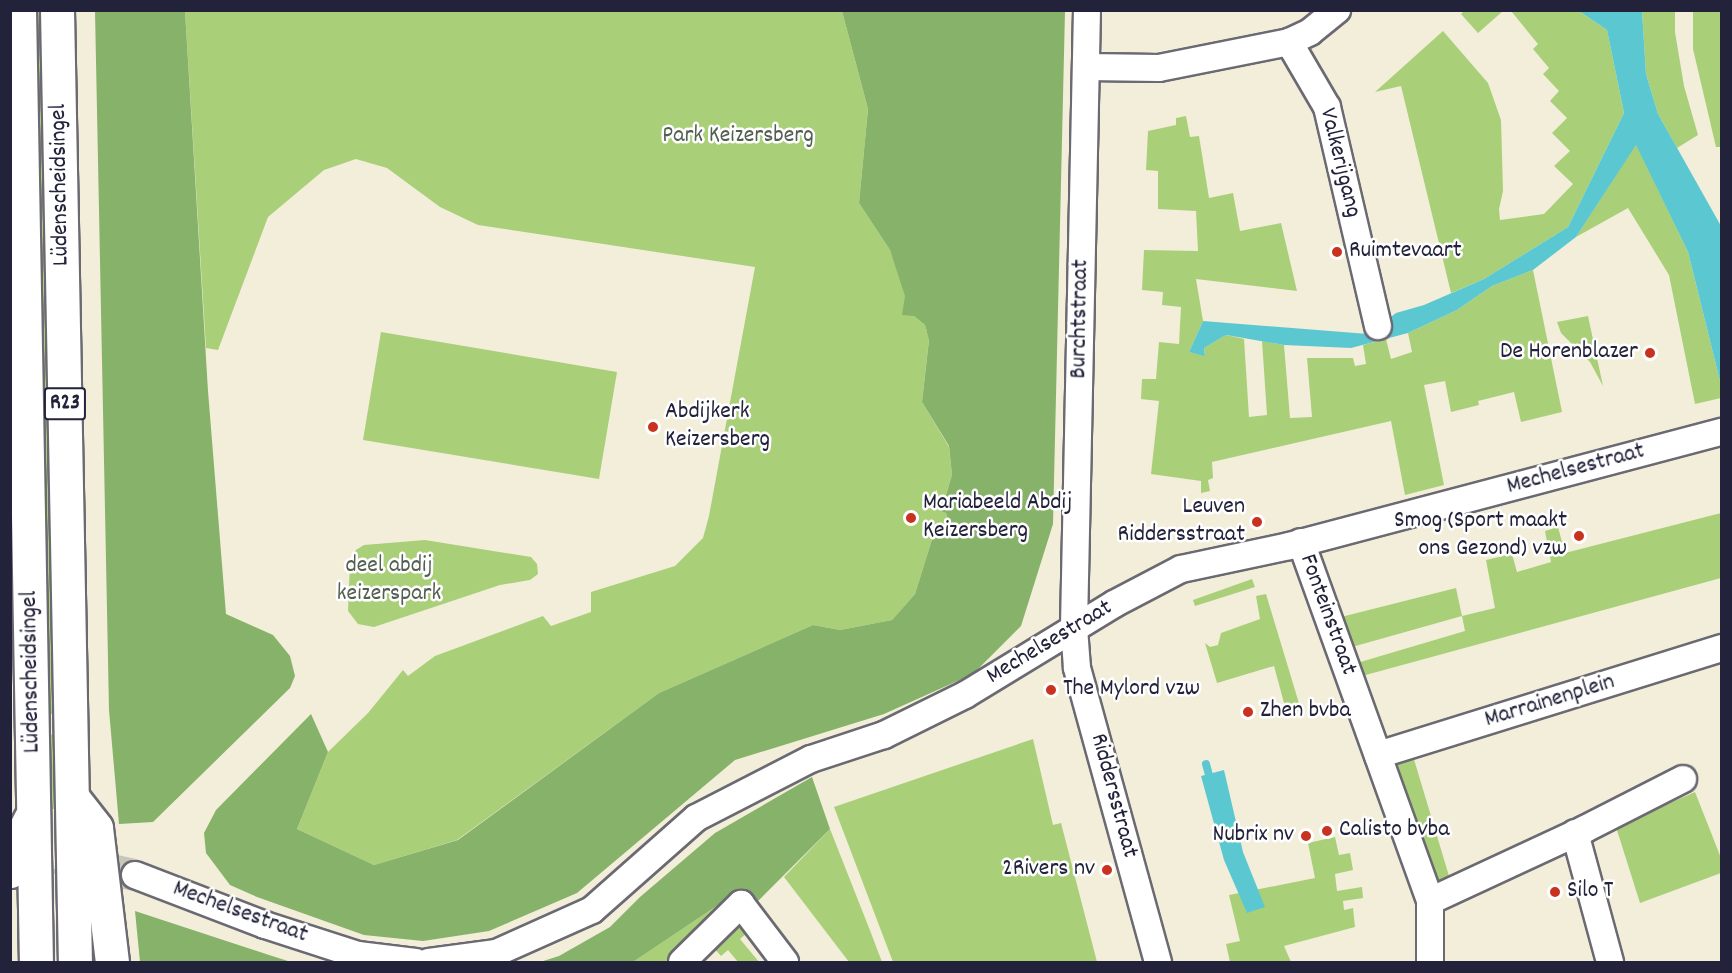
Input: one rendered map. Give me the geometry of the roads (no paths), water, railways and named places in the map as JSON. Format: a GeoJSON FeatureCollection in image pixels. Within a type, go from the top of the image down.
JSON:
{"type":"FeatureCollection","features":[{"type":"Feature","properties":{"kind":"main road","name":"Lüdenscheidsingel"},"geometry":{"type":"LineString","coordinates":[[19,10],[36,963]]}},
{"type":"Feature","properties":{"kind":"main road","name":"Lüdenscheidsingel"},"geometry":{"type":"LineString","coordinates":[[57,10],[75,963]]}},
{"type":"Feature","properties":{"kind":"main road"},"geometry":{"type":"LineString","coordinates":[[72,797],[96,828],[112,963]]}},
{"type":"Feature","properties":{"kind":"main road"},"geometry":{"type":"LineString","coordinates":[[10,871],[12,855],[34,810]]}},
{"type":"Feature","properties":{"kind":"street","name":"Burchtstraat"},"geometry":{"type":"LineString","coordinates":[[1074,628],[1087,10]]}},
{"type":"Feature","properties":{"kind":"street"},"geometry":{"type":"LineString","coordinates":[[1087,67],[1159,68],[1289,42],[1310,32],[1337,10]]}},
{"type":"Feature","properties":{"kind":"street","name":"Valkerijgang"},"geometry":{"type":"LineString","coordinates":[[1289,42],[1328,106],[1378,326]]}},
{"type":"Feature","properties":{"kind":"street","name":"Mechelsestraat"},"geometry":{"type":"LineString","coordinates":[[429,963],[496,953],[592,910],[696,818],[811,759],[884,735],[965,695],[1114,603],[1181,569],[1301,542],[1722,432]]}},
{"type":"Feature","properties":{"kind":"street","name":"Fonteinstraat"},"geometry":{"type":"LineString","coordinates":[[1301,542],[1430,901],[1430,963]]}},
{"type":"Feature","properties":{"kind":"street","name":"Riddersstraat"},"geometry":{"type":"LineString","coordinates":[[1074,628],[1077,668],[1158,963]]}},
{"type":"Feature","properties":{"kind":"street","name":"Marrainenplein"},"geometry":{"type":"LineString","coordinates":[[1378,755],[1722,648]]}},
{"type":"Feature","properties":{"kind":"street"},"geometry":{"type":"LineString","coordinates":[[1430,901],[1683,779]]}},
{"type":"Feature","properties":{"kind":"street"},"geometry":{"type":"LineString","coordinates":[[1575,833],[1610,963]]}},
{"type":"Feature","properties":{"kind":"street","name":"Mechelsestraat"},"geometry":{"type":"LineString","coordinates":[[135,875],[266,925],[358,955],[416,963]]}},
{"type":"Feature","properties":{"kind":"street"},"geometry":{"type":"LineString","coordinates":[[682,963],[741,904],[785,963]]}},
{"type":"Feature","properties":{"kind":"water"},"geometry":{"type":"Polygon","coordinates":[[[1579,11],[1642,11],[1646,74],[1658,114],[1721,226],[1721,385],[1688,252],[1636,145],[1576,237],[1533,270],[1492,286],[1457,310],[1408,333],[1351,348],[1284,345],[1226,335],[1204,348],[1205,356],[1189,352],[1203,321],[1368,334],[1396,313],[1424,305],[1484,279],[1568,227],[1624,113],[1607,30],[1579,11]]]}},
{"type":"Feature","properties":{"kind":"water"},"geometry":{"type":"Polygon","coordinates":[[[1224,770],[1243,852],[1265,907],[1247,913],[1224,860],[1201,776],[1224,770]]]}},
{"type":"Feature","properties":{"kind":"waterway"},"geometry":{"type":"LineString","coordinates":[[1206,764],[1211,783]]}},
{"type":"Feature","properties":{"kind":"tunnel"},"geometry":{"type":"LineString","coordinates":[[10,848],[135,875]]}},
{"type":"Feature","properties":{"kind":"place","name":"Ruimtevaart"},"geometry":{"type":"Point","coordinates":[1337,252]}},
{"type":"Feature","properties":{"kind":"place","name":"De Horenblazer"},"geometry":{"type":"Point","coordinates":[1650,353]}},
{"type":"Feature","properties":{"kind":"place","name":"Abdijkerk Keizersberg"},"geometry":{"type":"Point","coordinates":[653,427]}},
{"type":"Feature","properties":{"kind":"place","name":"Mariabeeld Abdij Keizersberg"},"geometry":{"type":"Point","coordinates":[911,518]}},
{"type":"Feature","properties":{"kind":"place","name":"Leuven Riddersstraat"},"geometry":{"type":"Point","coordinates":[1257,522]}},
{"type":"Feature","properties":{"kind":"place","name":"Smog (Sport maakt ons Gezond) vzw"},"geometry":{"type":"Point","coordinates":[1579,536]}},
{"type":"Feature","properties":{"kind":"place","name":"The Mylord vzw"},"geometry":{"type":"Point","coordinates":[1051,690]}},
{"type":"Feature","properties":{"kind":"place","name":"Zhen bvba"},"geometry":{"type":"Point","coordinates":[1248,712]}},
{"type":"Feature","properties":{"kind":"place","name":"Calisto bvba"},"geometry":{"type":"Point","coordinates":[1327,831]}},
{"type":"Feature","properties":{"kind":"place","name":"Nubrix nv"},"geometry":{"type":"Point","coordinates":[1306,836]}},
{"type":"Feature","properties":{"kind":"place","name":"2Rivers nv"},"geometry":{"type":"Point","coordinates":[1107,870]}},
{"type":"Feature","properties":{"kind":"place","name":"Silo T"},"geometry":{"type":"Point","coordinates":[1555,892]}},
{"type":"Feature","properties":{"kind":"park label","name":"Park Keizersberg"},"geometry":{"type":"Point","coordinates":[738,137]}},
{"type":"Feature","properties":{"kind":"park label","name":"deel abdij keizerspark"},"geometry":{"type":"Point","coordinates":[389,581]}}]}
